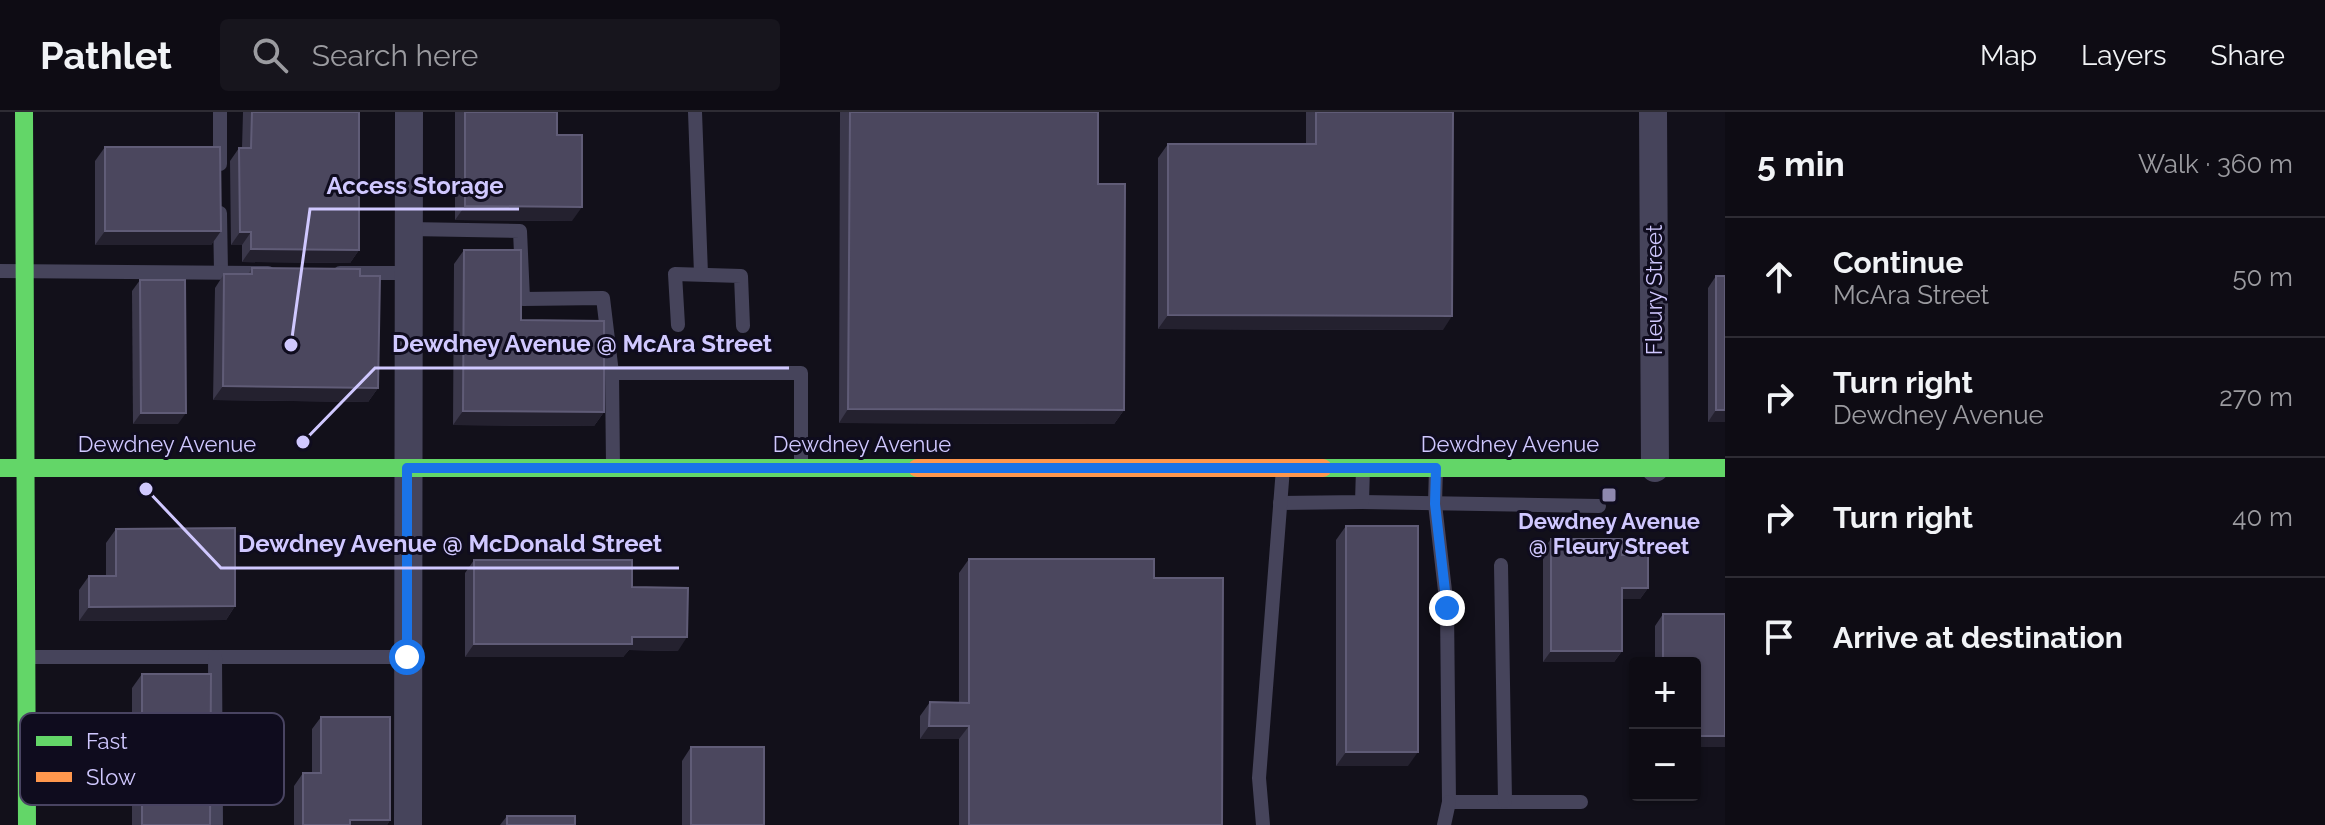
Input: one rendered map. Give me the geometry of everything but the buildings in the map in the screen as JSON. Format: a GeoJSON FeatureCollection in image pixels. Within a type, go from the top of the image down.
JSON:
{"type":"FeatureCollection","features":[{"type":"Feature","properties":{"kind":"street"},"geometry":{"type":"LineString","coordinates":[[24,112],[26,713]]}},
{"type":"Feature","properties":{"kind":"street"},"geometry":{"type":"LineString","coordinates":[[408,825],[409,112]]}},
{"type":"Feature","properties":{"kind":"street","name":"Fleury Street"},"geometry":{"type":"LineString","coordinates":[[1653,112],[1655,468]]}},
{"type":"Feature","properties":{"kind":"street","name":"Dewdney Avenue"},"geometry":{"type":"LineString","coordinates":[[0,468],[1725,468]]}},
{"type":"Feature","properties":{"kind":"street"},"geometry":{"type":"LineString","coordinates":[[27,805],[27,825]]}},
{"type":"Feature","properties":{"kind":"lane"},"geometry":{"type":"LineString","coordinates":[[220,112],[221,272]]}},
{"type":"Feature","properties":{"kind":"lane"},"geometry":{"type":"LineString","coordinates":[[695,112],[701,274]]}},
{"type":"Feature","properties":{"kind":"lane"},"geometry":{"type":"LineString","coordinates":[[409,229],[520,231],[523,299],[603,298],[612,373],[613,468]]}},
{"type":"Feature","properties":{"kind":"lane"},"geometry":{"type":"LineString","coordinates":[[0,271],[284,273]]}},
{"type":"Feature","properties":{"kind":"lane"},"geometry":{"type":"LineString","coordinates":[[331,273],[410,273]]}},
{"type":"Feature","properties":{"kind":"lane"},"geometry":{"type":"LineString","coordinates":[[678,325],[675,274],[701,274],[741,276],[743,326]]}},
{"type":"Feature","properties":{"kind":"lane"},"geometry":{"type":"LineString","coordinates":[[612,373],[801,373],[801,468]]}},
{"type":"Feature","properties":{"kind":"lane"},"geometry":{"type":"LineString","coordinates":[[1263,825],[1259,778],[1283,468]]}},
{"type":"Feature","properties":{"kind":"lane"},"geometry":{"type":"LineString","coordinates":[[1362,502],[1363,468]]}},
{"type":"Feature","properties":{"kind":"lane"},"geometry":{"type":"LineString","coordinates":[[1436,468],[1435,504],[1447,608],[1449,802],[1444,825]]}},
{"type":"Feature","properties":{"kind":"lane"},"geometry":{"type":"LineString","coordinates":[[1280,503],[1599,506]]}},
{"type":"Feature","properties":{"kind":"lane"},"geometry":{"type":"LineString","coordinates":[[1501,565],[1505,801]]}},
{"type":"Feature","properties":{"kind":"lane"},"geometry":{"type":"LineString","coordinates":[[26,657],[407,657]]}},
{"type":"Feature","properties":{"kind":"lane"},"geometry":{"type":"LineString","coordinates":[[215,657],[215,713]]}},
{"type":"Feature","properties":{"kind":"lane"},"geometry":{"type":"LineString","coordinates":[[1449,802],[1581,802]]}},
{"type":"Feature","properties":{"kind":"lane"},"geometry":{"type":"LineString","coordinates":[[216,805],[216,825]]}},
{"type":"Feature","properties":{"kind":"traffic: fast"},"geometry":{"type":"LineString","coordinates":[[24,112],[27,713]]}},
{"type":"Feature","properties":{"kind":"traffic: fast"},"geometry":{"type":"LineString","coordinates":[[0,468],[917,468]]}},
{"type":"Feature","properties":{"kind":"traffic: fast"},"geometry":{"type":"LineString","coordinates":[[1323,468],[1725,468]]}},
{"type":"Feature","properties":{"kind":"traffic: fast"},"geometry":{"type":"LineString","coordinates":[[27,805],[27,825]]}},
{"type":"Feature","properties":{"kind":"traffic: slow"},"geometry":{"type":"LineString","coordinates":[[917,468],[1323,468]]}},
{"type":"Feature","properties":{"kind":"place","name":"Access Storage"},"geometry":{"type":"Point","coordinates":[291,345]}},
{"type":"Feature","properties":{"kind":"place","name":"Dewdney Avenue @ McAra Street"},"geometry":{"type":"Point","coordinates":[303,442]}},
{"type":"Feature","properties":{"kind":"place","name":"Dewdney Avenue @ McDonald Street"},"geometry":{"type":"Point","coordinates":[146,489]}},
{"type":"Feature","properties":{"kind":"place","name":"Dewdney Avenue @ Fleury Street"},"geometry":{"type":"Point","coordinates":[1609,495]}},
{"type":"Feature","properties":{"kind":"route"},"geometry":{"type":"LineString","coordinates":[[407,657],[407,468],[1436,468],[1435,504],[1447,608]]}}]}
